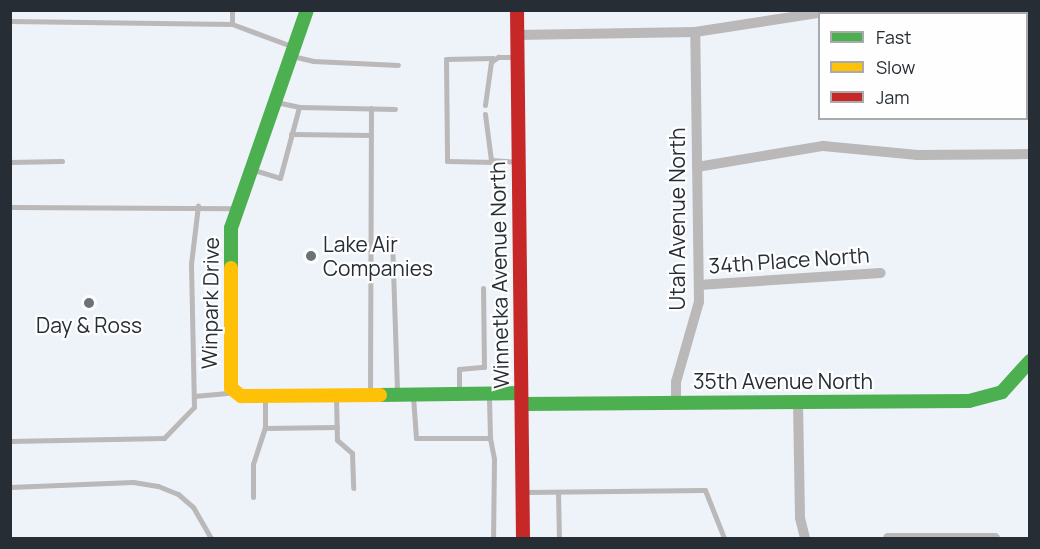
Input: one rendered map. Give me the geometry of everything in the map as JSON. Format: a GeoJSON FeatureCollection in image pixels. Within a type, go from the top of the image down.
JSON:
{"type":"FeatureCollection","features":[{"type":"Feature","properties":{"kind":"street","name":"Winpark Drive"},"geometry":{"type":"LineString","coordinates":[[307,10],[236,208],[229,248],[230,381],[235,392],[265,396],[489,394],[521,399]]}},
{"type":"Feature","properties":{"kind":"street","name":"Winnetka Avenue North"},"geometry":{"type":"LineString","coordinates":[[517,10],[523,538]]}},
{"type":"Feature","properties":{"kind":"street"},"geometry":{"type":"LineString","coordinates":[[517,35],[695,32],[818,12]]}},
{"type":"Feature","properties":{"kind":"street","name":"Utah Avenue North"},"geometry":{"type":"LineString","coordinates":[[676,403],[681,361],[698,315],[695,32]]}},
{"type":"Feature","properties":{"kind":"street"},"geometry":{"type":"LineString","coordinates":[[1028,36],[1029,59]]}},
{"type":"Feature","properties":{"kind":"street"},"geometry":{"type":"LineString","coordinates":[[697,167],[822,146],[918,155],[1029,154]]}},
{"type":"Feature","properties":{"kind":"street","name":"34th Place North"},"geometry":{"type":"LineString","coordinates":[[699,285],[881,273]]}},
{"type":"Feature","properties":{"kind":"street","name":"35th Avenue North"},"geometry":{"type":"LineString","coordinates":[[521,399],[676,403],[986,399],[1015,382],[1029,361]]}},
{"type":"Feature","properties":{"kind":"street"},"geometry":{"type":"LineString","coordinates":[[798,402],[800,518],[805,538]]}},
{"type":"Feature","properties":{"kind":"street"},"geometry":{"type":"LineString","coordinates":[[888,538],[995,538]]}},
{"type":"Feature","properties":{"kind":"lane"},"geometry":{"type":"LineString","coordinates":[[232,10],[232,24]]}},
{"type":"Feature","properties":{"kind":"lane"},"geometry":{"type":"LineString","coordinates":[[10,21],[232,24],[313,61],[398,65]]}},
{"type":"Feature","properties":{"kind":"lane"},"geometry":{"type":"LineString","coordinates":[[518,57],[446,59],[447,161],[519,162]]}},
{"type":"Feature","properties":{"kind":"lane"},"geometry":{"type":"LineString","coordinates":[[485,105],[493,58]]}},
{"type":"Feature","properties":{"kind":"lane"},"geometry":{"type":"LineString","coordinates":[[274,102],[299,107],[395,109]]}},
{"type":"Feature","properties":{"kind":"lane"},"geometry":{"type":"LineString","coordinates":[[249,168],[280,178],[299,107]]}},
{"type":"Feature","properties":{"kind":"lane"},"geometry":{"type":"LineString","coordinates":[[370,395],[371,108]]}},
{"type":"Feature","properties":{"kind":"lane"},"geometry":{"type":"LineString","coordinates":[[485,114],[488,155],[494,162]]}},
{"type":"Feature","properties":{"kind":"lane"},"geometry":{"type":"LineString","coordinates":[[291,134],[371,135]]}},
{"type":"Feature","properties":{"kind":"lane"},"geometry":{"type":"LineString","coordinates":[[10,162],[62,161]]}},
{"type":"Feature","properties":{"kind":"lane"},"geometry":{"type":"LineString","coordinates":[[10,207],[198,205],[236,208]]}},
{"type":"Feature","properties":{"kind":"lane"},"geometry":{"type":"LineString","coordinates":[[10,441],[164,438],[194,407],[191,264],[198,205]]}},
{"type":"Feature","properties":{"kind":"lane"},"geometry":{"type":"LineString","coordinates":[[392,239],[397,395]]}},
{"type":"Feature","properties":{"kind":"lane"},"geometry":{"type":"LineString","coordinates":[[459,394],[459,369],[484,367],[483,288]]}},
{"type":"Feature","properties":{"kind":"lane"},"geometry":{"type":"LineString","coordinates":[[194,396],[235,392]]}},
{"type":"Feature","properties":{"kind":"lane"},"geometry":{"type":"LineString","coordinates":[[489,394],[490,438],[494,459],[493,538]]}},
{"type":"Feature","properties":{"kind":"lane"},"geometry":{"type":"LineString","coordinates":[[413,395],[416,438],[490,438]]}},
{"type":"Feature","properties":{"kind":"lane"},"geometry":{"type":"LineString","coordinates":[[253,497],[253,464],[265,428],[265,396]]}},
{"type":"Feature","properties":{"kind":"lane"},"geometry":{"type":"LineString","coordinates":[[336,396],[337,440],[352,453],[353,488]]}},
{"type":"Feature","properties":{"kind":"lane"},"geometry":{"type":"LineString","coordinates":[[265,428],[337,427]]}},
{"type":"Feature","properties":{"kind":"lane"},"geometry":{"type":"LineString","coordinates":[[10,487],[132,482],[158,486],[178,494],[194,507],[211,538]]}},
{"type":"Feature","properties":{"kind":"lane"},"geometry":{"type":"LineString","coordinates":[[524,492],[705,490],[724,538]]}},
{"type":"Feature","properties":{"kind":"lane"},"geometry":{"type":"LineString","coordinates":[[558,492],[559,538]]}},
{"type":"Feature","properties":{"kind":"traffic: fast"},"geometry":{"type":"LineString","coordinates":[[231,268],[231,228],[307,10]]}},
{"type":"Feature","properties":{"kind":"traffic: fast"},"geometry":{"type":"LineString","coordinates":[[522,404],[969,401],[1002,392],[1030,361]]}},
{"type":"Feature","properties":{"kind":"traffic: fast"},"geometry":{"type":"LineString","coordinates":[[380,395],[521,393]]}},
{"type":"Feature","properties":{"kind":"traffic: slow"},"geometry":{"type":"LineString","coordinates":[[231,268],[231,388],[241,396],[380,395]]}},
{"type":"Feature","properties":{"kind":"traffic: jam"},"geometry":{"type":"LineString","coordinates":[[517,10],[523,538]]}},
{"type":"Feature","properties":{"kind":"place","name":"Lake Air Companies"},"geometry":{"type":"Point","coordinates":[311,256]}},
{"type":"Feature","properties":{"kind":"place","name":"Day & Ross"},"geometry":{"type":"Point","coordinates":[89,303]}}]}
